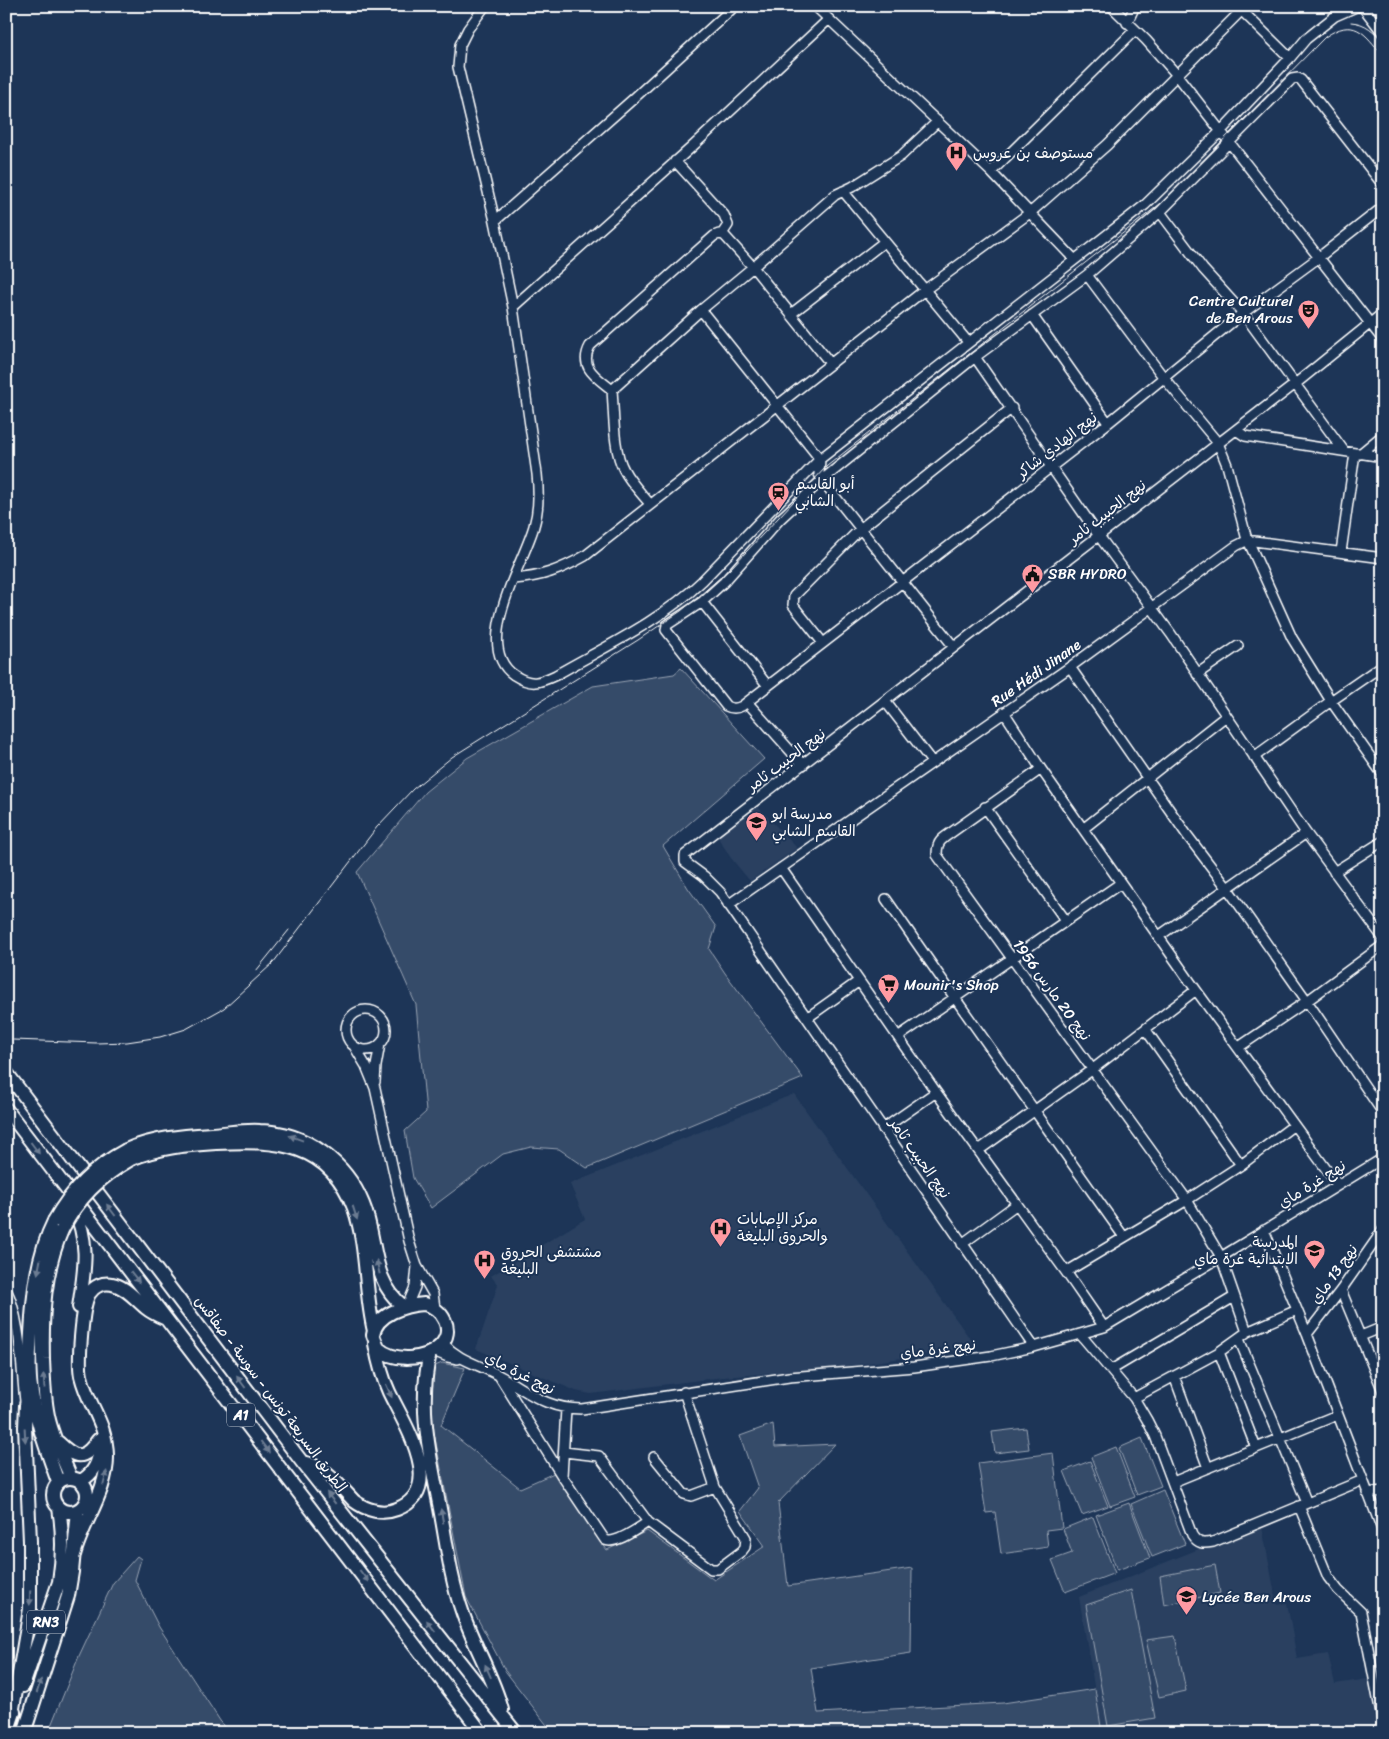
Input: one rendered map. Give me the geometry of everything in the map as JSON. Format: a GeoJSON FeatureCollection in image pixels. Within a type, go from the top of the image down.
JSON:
{"type":"FeatureCollection","features":[{"type":"Feature","properties":{"kind":"highway","name":"الطريق السريعة تونس - سوسة - صفاقس"},"geometry":{"type":"LineString","coordinates":[[6,1072],[302,1462],[516,1733]]}},
{"type":"Feature","properties":{"kind":"highway","name":"A1"},"geometry":{"type":"LineString","coordinates":[[6,1109],[64,1187],[169,1320],[482,1733]]}},
{"type":"Feature","properties":{"kind":"highway"},"geometry":{"type":"LineString","coordinates":[[128,1155],[147,1142],[171,1137],[250,1131],[282,1133],[311,1144],[338,1164],[358,1193],[368,1217],[381,1277],[388,1291],[406,1307]]}},
{"type":"Feature","properties":{"kind":"highway"},"geometry":{"type":"LineString","coordinates":[[76,1479],[55,1440],[44,1392],[42,1320],[58,1225],[66,1200],[80,1183],[102,1165],[128,1155],[165,1148],[251,1141],[283,1145],[317,1158],[342,1184],[354,1210],[364,1251],[370,1310],[385,1381],[406,1426],[420,1463],[421,1478],[417,1492],[408,1503],[395,1510],[380,1512],[360,1505],[320,1468],[302,1462]]}},
{"type":"Feature","properties":{"kind":"highway"},"geometry":{"type":"LineString","coordinates":[[58,1225],[42,1254],[34,1297],[30,1351],[31,1388],[38,1420],[58,1482],[66,1478],[76,1479],[91,1474],[97,1464],[100,1453],[98,1440],[78,1391],[74,1375],[73,1352],[85,1266],[85,1249],[79,1219],[64,1187]]}},
{"type":"Feature","properties":{"kind":"highway"},"geometry":{"type":"LineString","coordinates":[[74,1555],[82,1531],[104,1484],[107,1470],[105,1435],[100,1419],[85,1390],[81,1374],[80,1355],[87,1299],[97,1286],[108,1283],[114,1284],[124,1289],[152,1312],[169,1320]]}},
{"type":"Feature","properties":{"kind":"highway"},"geometry":{"type":"LineString","coordinates":[[435,1349],[413,1357],[399,1357],[381,1351],[375,1337],[381,1320],[392,1312],[424,1304],[435,1308],[443,1316],[447,1327],[447,1332],[435,1349],[425,1379],[424,1412],[452,1574],[462,1611],[475,1645],[490,1675],[504,1717]]}},
{"type":"Feature","properties":{"kind":"highway"},"geometry":{"type":"LineString","coordinates":[[9,1727],[30,1609],[30,1541],[25,1427],[26,1405],[31,1388]]}},
{"type":"Feature","properties":{"kind":"highway"},"geometry":{"type":"LineString","coordinates":[[55,1440],[71,1454],[80,1456],[88,1453],[98,1440]]}},
{"type":"Feature","properties":{"kind":"highway","name":"RN3"},"geometry":{"type":"LineString","coordinates":[[24,1733],[68,1596],[78,1510],[87,1499],[87,1489],[76,1479]]}},
{"type":"Feature","properties":{"kind":"highway","name":"RN3"},"geometry":{"type":"LineString","coordinates":[[9,1727],[59,1582],[62,1532],[59,1508],[53,1493],[58,1482]]}},
{"type":"Feature","properties":{"kind":"highway"},"geometry":{"type":"LineString","coordinates":[[59,1508],[68,1512],[78,1510]]}},
{"type":"Feature","properties":{"kind":"street"},"geometry":{"type":"LineString","coordinates":[[486,6],[468,29],[460,45],[458,67],[495,221],[513,307],[539,493],[538,511],[534,527],[513,579],[499,621],[499,647],[503,661],[509,671],[522,680],[532,683],[544,681],[556,675],[664,612],[684,598],[820,459],[1145,205],[1221,131],[1319,26],[1335,16],[1360,6],[1383,33]]}},
{"type":"Feature","properties":{"kind":"street"},"geometry":{"type":"LineString","coordinates":[[495,221],[735,6]]}},
{"type":"Feature","properties":{"kind":"street"},"geometry":{"type":"LineString","coordinates":[[815,6],[991,172],[1074,259]]}},
{"type":"Feature","properties":{"kind":"street"},"geometry":{"type":"LineString","coordinates":[[1110,6],[1177,75],[1383,340]]}},
{"type":"Feature","properties":{"kind":"street"},"geometry":{"type":"LineString","coordinates":[[1128,23],[1135,6]]}},
{"type":"Feature","properties":{"kind":"street"},"geometry":{"type":"LineString","coordinates":[[513,579],[546,575],[567,566],[590,552],[830,363],[926,289],[1031,212],[1107,145],[1242,8],[1290,58]]}},
{"type":"Feature","properties":{"kind":"street"},"geometry":{"type":"LineString","coordinates":[[513,307],[829,19]]}},
{"type":"Feature","properties":{"kind":"street"},"geometry":{"type":"LineString","coordinates":[[991,172],[1135,30]]}},
{"type":"Feature","properties":{"kind":"street"},"geometry":{"type":"LineString","coordinates":[[803,765],[747,702],[737,708],[726,706],[665,628],[667,625],[702,602],[724,582],[780,519],[822,480],[975,357],[1087,274],[1160,212],[1292,79],[1298,78],[1306,86],[1383,185]]}},
{"type":"Feature","properties":{"kind":"street"},"geometry":{"type":"LineString","coordinates":[[612,390],[701,310],[835,195],[901,156],[938,121]]}},
{"type":"Feature","properties":{"kind":"street"},"geometry":{"type":"LineString","coordinates":[[650,504],[627,476],[620,463],[617,450],[612,390],[586,365],[586,353],[590,346],[714,236],[722,234],[728,225],[724,215],[675,161]]}},
{"type":"Feature","properties":{"kind":"street"},"geometry":{"type":"LineString","coordinates":[[844,191],[968,342]]}},
{"type":"Feature","properties":{"kind":"street","name":"نهج الهادي شاكر"},"geometry":{"type":"LineString","coordinates":[[747,702],[1108,423],[1242,314],[1383,207]]}},
{"type":"Feature","properties":{"kind":"street"},"geometry":{"type":"LineString","coordinates":[[1160,212],[1203,269],[1242,314],[1344,452]]}},
{"type":"Feature","properties":{"kind":"street"},"geometry":{"type":"LineString","coordinates":[[722,234],[753,267],[830,363]]}},
{"type":"Feature","properties":{"kind":"street"},"geometry":{"type":"LineString","coordinates":[[791,314],[884,242]]}},
{"type":"Feature","properties":{"kind":"street"},"geometry":{"type":"LineString","coordinates":[[1087,274],[1164,378],[1218,443],[1227,465],[1248,541],[1292,638],[1331,701],[1383,775]]}},
{"type":"Feature","properties":{"kind":"street"},"geometry":{"type":"LineString","coordinates":[[701,310],[820,459],[819,474],[822,480],[954,647]]}},
{"type":"Feature","properties":{"kind":"street","name":"نهج الحبيب ثامر"},"geometry":{"type":"LineString","coordinates":[[1034,1347],[728,905],[713,884],[685,862],[685,855],[1294,385],[1383,313]]}},
{"type":"Feature","properties":{"kind":"street"},"geometry":{"type":"LineString","coordinates":[[1032,315],[1108,423]]}},
{"type":"Feature","properties":{"kind":"street"},"geometry":{"type":"LineString","coordinates":[[975,357],[1052,466],[1098,536],[1152,608],[1306,833],[1383,938]]}},
{"type":"Feature","properties":{"kind":"street"},"geometry":{"type":"LineString","coordinates":[[823,643],[793,605],[794,596],[860,528],[1012,408]]}},
{"type":"Feature","properties":{"kind":"street"},"geometry":{"type":"LineString","coordinates":[[1236,430],[1244,436],[1383,457]]}},
{"type":"Feature","properties":{"kind":"street"},"geometry":{"type":"LineString","coordinates":[[1341,552],[1358,453],[1383,435]]}},
{"type":"Feature","properties":{"kind":"street"},"geometry":{"type":"LineString","coordinates":[[1248,541],[1383,558]]}},
{"type":"Feature","properties":{"kind":"street","name":"Rue Hédi Jinane"},"geometry":{"type":"LineString","coordinates":[[728,905],[1070,667],[1236,546],[1248,541]]}},
{"type":"Feature","properties":{"kind":"street"},"geometry":{"type":"LineString","coordinates":[[702,602],[768,686]]}},
{"type":"Feature","properties":{"kind":"street"},"geometry":{"type":"LineString","coordinates":[[1197,674],[1238,646]]}},
{"type":"Feature","properties":{"kind":"street"},"geometry":{"type":"LineString","coordinates":[[1070,667],[1228,889],[1383,1113]]}},
{"type":"Feature","properties":{"kind":"street"},"geometry":{"type":"LineString","coordinates":[[1254,756],[1331,701],[1381,671]]}},
{"type":"Feature","properties":{"kind":"street"},"geometry":{"type":"LineString","coordinates":[[885,701],[932,762]]}},
{"type":"Feature","properties":{"kind":"street"},"geometry":{"type":"LineString","coordinates":[[1004,712],[1041,769],[1196,990],[1337,1184]]}},
{"type":"Feature","properties":{"kind":"street"},"geometry":{"type":"LineString","coordinates":[[1083,829],[1226,716]]}},
{"type":"Feature","properties":{"kind":"street","name":"نهج 20 مارس 1956"},"geometry":{"type":"LineString","coordinates":[[1041,769],[939,841],[938,855],[1187,1200],[1221,1257],[1247,1332]]}},
{"type":"Feature","properties":{"kind":"street"},"geometry":{"type":"LineString","coordinates":[[985,807],[1066,921]]}},
{"type":"Feature","properties":{"kind":"street"},"geometry":{"type":"LineString","coordinates":[[1159,936],[1306,833]]}},
{"type":"Feature","properties":{"kind":"street"},"geometry":{"type":"LineString","coordinates":[[1334,872],[1383,841]]}},
{"type":"Feature","properties":{"kind":"street"},"geometry":{"type":"LineString","coordinates":[[781,868],[936,1092],[1104,1327]]}},
{"type":"Feature","properties":{"kind":"street"},"geometry":{"type":"LineString","coordinates":[[898,1037],[1121,883]]}},
{"type":"Feature","properties":{"kind":"street"},"geometry":{"type":"LineString","coordinates":[[886,899],[1124,1237]]}},
{"type":"Feature","properties":{"kind":"street"},"geometry":{"type":"LineString","coordinates":[[1239,1047],[1383,945]]}},
{"type":"Feature","properties":{"kind":"street"},"geometry":{"type":"LineString","coordinates":[[807,1018],[859,981]]}},
{"type":"Feature","properties":{"kind":"street"},"geometry":{"type":"LineString","coordinates":[[978,1150],[1093,1070],[1196,990]]}},
{"type":"Feature","properties":{"kind":"street"},"geometry":{"type":"LineString","coordinates":[[375,1088],[380,1044],[386,1032],[385,1025],[377,1014],[365,1010],[353,1015],[346,1025],[347,1037],[366,1066],[375,1088],[409,1241],[417,1266],[433,1294],[435,1308]]}},
{"type":"Feature","properties":{"kind":"street"},"geometry":{"type":"LineString","coordinates":[[1146,1030],[1241,1165]]}},
{"type":"Feature","properties":{"kind":"street"},"geometry":{"type":"LineString","coordinates":[[354,1046],[367,1050],[380,1044]]}},
{"type":"Feature","properties":{"kind":"street"},"geometry":{"type":"LineString","coordinates":[[883,1129],[936,1092]]}},
{"type":"Feature","properties":{"kind":"street"},"geometry":{"type":"LineString","coordinates":[[1066,1272],[1187,1200],[1241,1165],[1294,1125]]}},
{"type":"Feature","properties":{"kind":"street","name":"نهج غرة ماي"},"geometry":{"type":"LineString","coordinates":[[435,1349],[448,1357],[461,1359],[499,1375],[526,1393],[554,1406],[566,1409],[582,1409],[789,1377],[914,1367],[991,1356],[1034,1347],[1104,1327],[1221,1257],[1337,1184],[1383,1158]]}},
{"type":"Feature","properties":{"kind":"street"},"geometry":{"type":"LineString","coordinates":[[962,1244],[1017,1204]]}},
{"type":"Feature","properties":{"kind":"street"},"geometry":{"type":"LineString","coordinates":[[1264,1230],[1307,1334],[1383,1532]]}},
{"type":"Feature","properties":{"kind":"street"},"geometry":{"type":"LineString","coordinates":[[1380,1233],[1383,1250]]}},
{"type":"Feature","properties":{"kind":"street","name":"نهج 13 ماي"},"geometry":{"type":"LineString","coordinates":[[1307,1334],[1341,1290],[1380,1233]]}},
{"type":"Feature","properties":{"kind":"street"},"geometry":{"type":"LineString","coordinates":[[406,1307],[415,1287],[417,1266]]}},
{"type":"Feature","properties":{"kind":"street"},"geometry":{"type":"LineString","coordinates":[[6,1288],[12,1302],[16,1322],[26,1405]]}},
{"type":"Feature","properties":{"kind":"street"},"geometry":{"type":"LineString","coordinates":[[1341,1290],[1382,1385]]}},
{"type":"Feature","properties":{"kind":"street"},"geometry":{"type":"LineString","coordinates":[[1111,1370],[1234,1297]]}},
{"type":"Feature","properties":{"kind":"street"},"geometry":{"type":"LineString","coordinates":[[1134,1398],[1219,1352],[1247,1332],[1296,1310]]}},
{"type":"Feature","properties":{"kind":"street"},"geometry":{"type":"LineString","coordinates":[[1361,1336],[1383,1327]]}},
{"type":"Feature","properties":{"kind":"street"},"geometry":{"type":"LineString","coordinates":[[1080,1334],[1134,1398],[1155,1436],[1192,1535],[1198,1542],[1203,1544],[1213,1542],[1363,1480]]}},
{"type":"Feature","properties":{"kind":"street"},"geometry":{"type":"LineString","coordinates":[[1239,1339],[1280,1439],[1328,1577],[1338,1590],[1361,1612],[1379,1687],[1383,1724]]}},
{"type":"Feature","properties":{"kind":"street"},"geometry":{"type":"LineString","coordinates":[[1219,1352],[1256,1448]]}},
{"type":"Feature","properties":{"kind":"street"},"geometry":{"type":"LineString","coordinates":[[499,1375],[562,1476],[605,1540],[608,1542],[616,1541],[648,1522]]}},
{"type":"Feature","properties":{"kind":"street"},"geometry":{"type":"LineString","coordinates":[[1174,1376],[1208,1468]]}},
{"type":"Feature","properties":{"kind":"street"},"geometry":{"type":"LineString","coordinates":[[564,1452],[599,1456],[648,1522],[711,1569],[718,1569],[742,1551],[746,1543],[744,1534],[715,1488],[684,1392]]}},
{"type":"Feature","properties":{"kind":"street"},"geometry":{"type":"LineString","coordinates":[[562,1476],[566,1409]]}},
{"type":"Feature","properties":{"kind":"street"},"geometry":{"type":"LineString","coordinates":[[1173,1482],[1337,1415]]}},
{"type":"Feature","properties":{"kind":"street"},"geometry":{"type":"LineString","coordinates":[[654,1457],[684,1494],[691,1496],[715,1488]]}},
{"type":"Feature","properties":{"kind":"street"},"geometry":{"type":"LineString","coordinates":[[1367,1493],[1383,1491]]}},
{"type":"Feature","properties":{"kind":"shaded area"},"geometry":{"type":"Polygon","coordinates":[[[681,668],[764,759],[663,846],[688,888],[716,927],[709,949],[803,1078],[587,1168],[559,1149],[531,1147],[503,1154],[431,1208],[413,1178],[405,1131],[426,1112],[416,1005],[357,872],[425,792],[467,758],[593,686],[674,674],[681,668]]]}},
{"type":"Feature","properties":{"kind":"shaded area","name":"مدرسة ابو القاسم الشابي"},"geometry":{"type":"Polygon","coordinates":[[[758,807],[797,848],[750,881],[731,858],[717,836],[758,807]]]}},
{"type":"Feature","properties":{"kind":"shaded area","name":"مركز الإصابات والحروق البليغة"},"geometry":{"type":"Polygon","coordinates":[[[794,1094],[976,1347],[834,1368],[723,1377],[591,1394],[576,1391],[476,1349],[498,1285],[491,1276],[585,1219],[570,1184],[794,1094]]]}},
{"type":"Feature","properties":{"kind":"shaded area"},"geometry":{"type":"Polygon","coordinates":[[[442,1363],[465,1368],[441,1425],[520,1488],[554,1473],[607,1550],[647,1531],[714,1580],[765,1546],[740,1511],[758,1488],[740,1436],[773,1424],[775,1447],[835,1444],[778,1503],[788,1586],[912,1568],[911,1653],[811,1668],[818,1713],[1003,1703],[1095,1689],[1102,1733],[553,1733],[506,1672],[466,1597],[433,1428],[428,1381],[430,1372],[435,1366],[442,1363]]]}},
{"type":"Feature","properties":{"kind":"shaded area"},"geometry":{"type":"Polygon","coordinates":[[[1026,1428],[1029,1449],[995,1453],[992,1432],[1026,1428]]]}},
{"type":"Feature","properties":{"kind":"shaded area"},"geometry":{"type":"Polygon","coordinates":[[[1142,1438],[1161,1486],[1137,1495],[1119,1448],[1142,1438]]]}},
{"type":"Feature","properties":{"kind":"shaded area"},"geometry":{"type":"Polygon","coordinates":[[[1116,1447],[1135,1497],[1110,1506],[1091,1457],[1116,1447]]]}},
{"type":"Feature","properties":{"kind":"shaded area"},"geometry":{"type":"Polygon","coordinates":[[[1053,1453],[1062,1528],[1046,1530],[1048,1547],[1001,1554],[995,1512],[986,1513],[978,1463],[1053,1453]]]}},
{"type":"Feature","properties":{"kind":"shaded area"},"geometry":{"type":"Polygon","coordinates":[[[1090,1461],[1108,1506],[1082,1515],[1064,1471],[1090,1461]]]}},
{"type":"Feature","properties":{"kind":"shaded area"},"geometry":{"type":"Polygon","coordinates":[[[1163,1490],[1185,1544],[1152,1557],[1131,1504],[1163,1490]]]}},
{"type":"Feature","properties":{"kind":"shaded area"},"geometry":{"type":"Polygon","coordinates":[[[1129,1503],[1150,1558],[1117,1570],[1096,1515],[1129,1503]]]}},
{"type":"Feature","properties":{"kind":"shaded area"},"geometry":{"type":"Polygon","coordinates":[[[1093,1517],[1115,1573],[1065,1592],[1052,1560],[1072,1553],[1063,1529],[1093,1517]]]}},
{"type":"Feature","properties":{"kind":"shaded area","name":"Lycée Ben Arous"},"geometry":{"type":"Polygon","coordinates":[[[1261,1522],[1277,1605],[1287,1603],[1297,1659],[1328,1654],[1335,1684],[1368,1679],[1378,1733],[1102,1733],[1079,1597],[1261,1522]]]}},
{"type":"Feature","properties":{"kind":"shaded area"},"geometry":{"type":"Polygon","coordinates":[[[137,1556],[141,1559],[135,1580],[159,1627],[228,1733],[48,1733],[79,1656],[113,1583],[137,1556]]]}},
{"type":"Feature","properties":{"kind":"shaded area"},"geometry":{"type":"Polygon","coordinates":[[[1215,1565],[1220,1593],[1164,1605],[1160,1576],[1215,1565]]]}},
{"type":"Feature","properties":{"kind":"shaded area"},"geometry":{"type":"Polygon","coordinates":[[[1131,1590],[1155,1718],[1108,1726],[1086,1605],[1131,1590]]]}},
{"type":"Feature","properties":{"kind":"shaded area"},"geometry":{"type":"Polygon","coordinates":[[[1175,1636],[1186,1691],[1159,1697],[1146,1640],[1175,1636]]]}},
{"type":"Feature","properties":{"kind":"tram line"},"geometry":{"type":"LineString","coordinates":[[1351,22],[1369,28],[1383,42]]}},
{"type":"Feature","properties":{"kind":"tram line"},"geometry":{"type":"LineString","coordinates":[[13,1040],[97,1043],[127,1042],[160,1037],[186,1029],[224,1008],[273,963],[377,827],[413,789],[452,757],[638,640],[698,597],[730,569],[827,466],[1160,204],[1325,37],[1344,28],[1358,30],[1370,40],[1383,56]]}},
{"type":"Feature","properties":{"kind":"tram line"},"geometry":{"type":"LineString","coordinates":[[256,971],[289,930]]}},
{"type":"Feature","properties":{"kind":"place","name":"مستوصف بن عروس"},"geometry":{"type":"Point","coordinates":[957,172]}},
{"type":"Feature","properties":{"kind":"place","name":"Centre Culturel de Ben Arous"},"geometry":{"type":"Point","coordinates":[1309,329]}},
{"type":"Feature","properties":{"kind":"place","name":"أبو القاسم الشابي"},"geometry":{"type":"Point","coordinates":[779,512]}},
{"type":"Feature","properties":{"kind":"place","name":"SBR HYDRO"},"geometry":{"type":"Point","coordinates":[1032,593]}},
{"type":"Feature","properties":{"kind":"place","name":"مدرسة ابو القاسم الشابي"},"geometry":{"type":"Point","coordinates":[756,842]}},
{"type":"Feature","properties":{"kind":"place","name":"Mounir's Shop"},"geometry":{"type":"Point","coordinates":[888,1004]}},
{"type":"Feature","properties":{"kind":"place","name":"مركز الإصابات والحروق البليغة"},"geometry":{"type":"Point","coordinates":[721,1247]}},
{"type":"Feature","properties":{"kind":"place","name":"المدرسة الابتدائية غرة ماي"},"geometry":{"type":"Point","coordinates":[1314,1270]}},
{"type":"Feature","properties":{"kind":"place","name":"مشتشفى الحروق البليغة"},"geometry":{"type":"Point","coordinates":[485,1280]}},
{"type":"Feature","properties":{"kind":"place","name":"Lycée Ben Arous"},"geometry":{"type":"Point","coordinates":[1186,1616]}}]}
